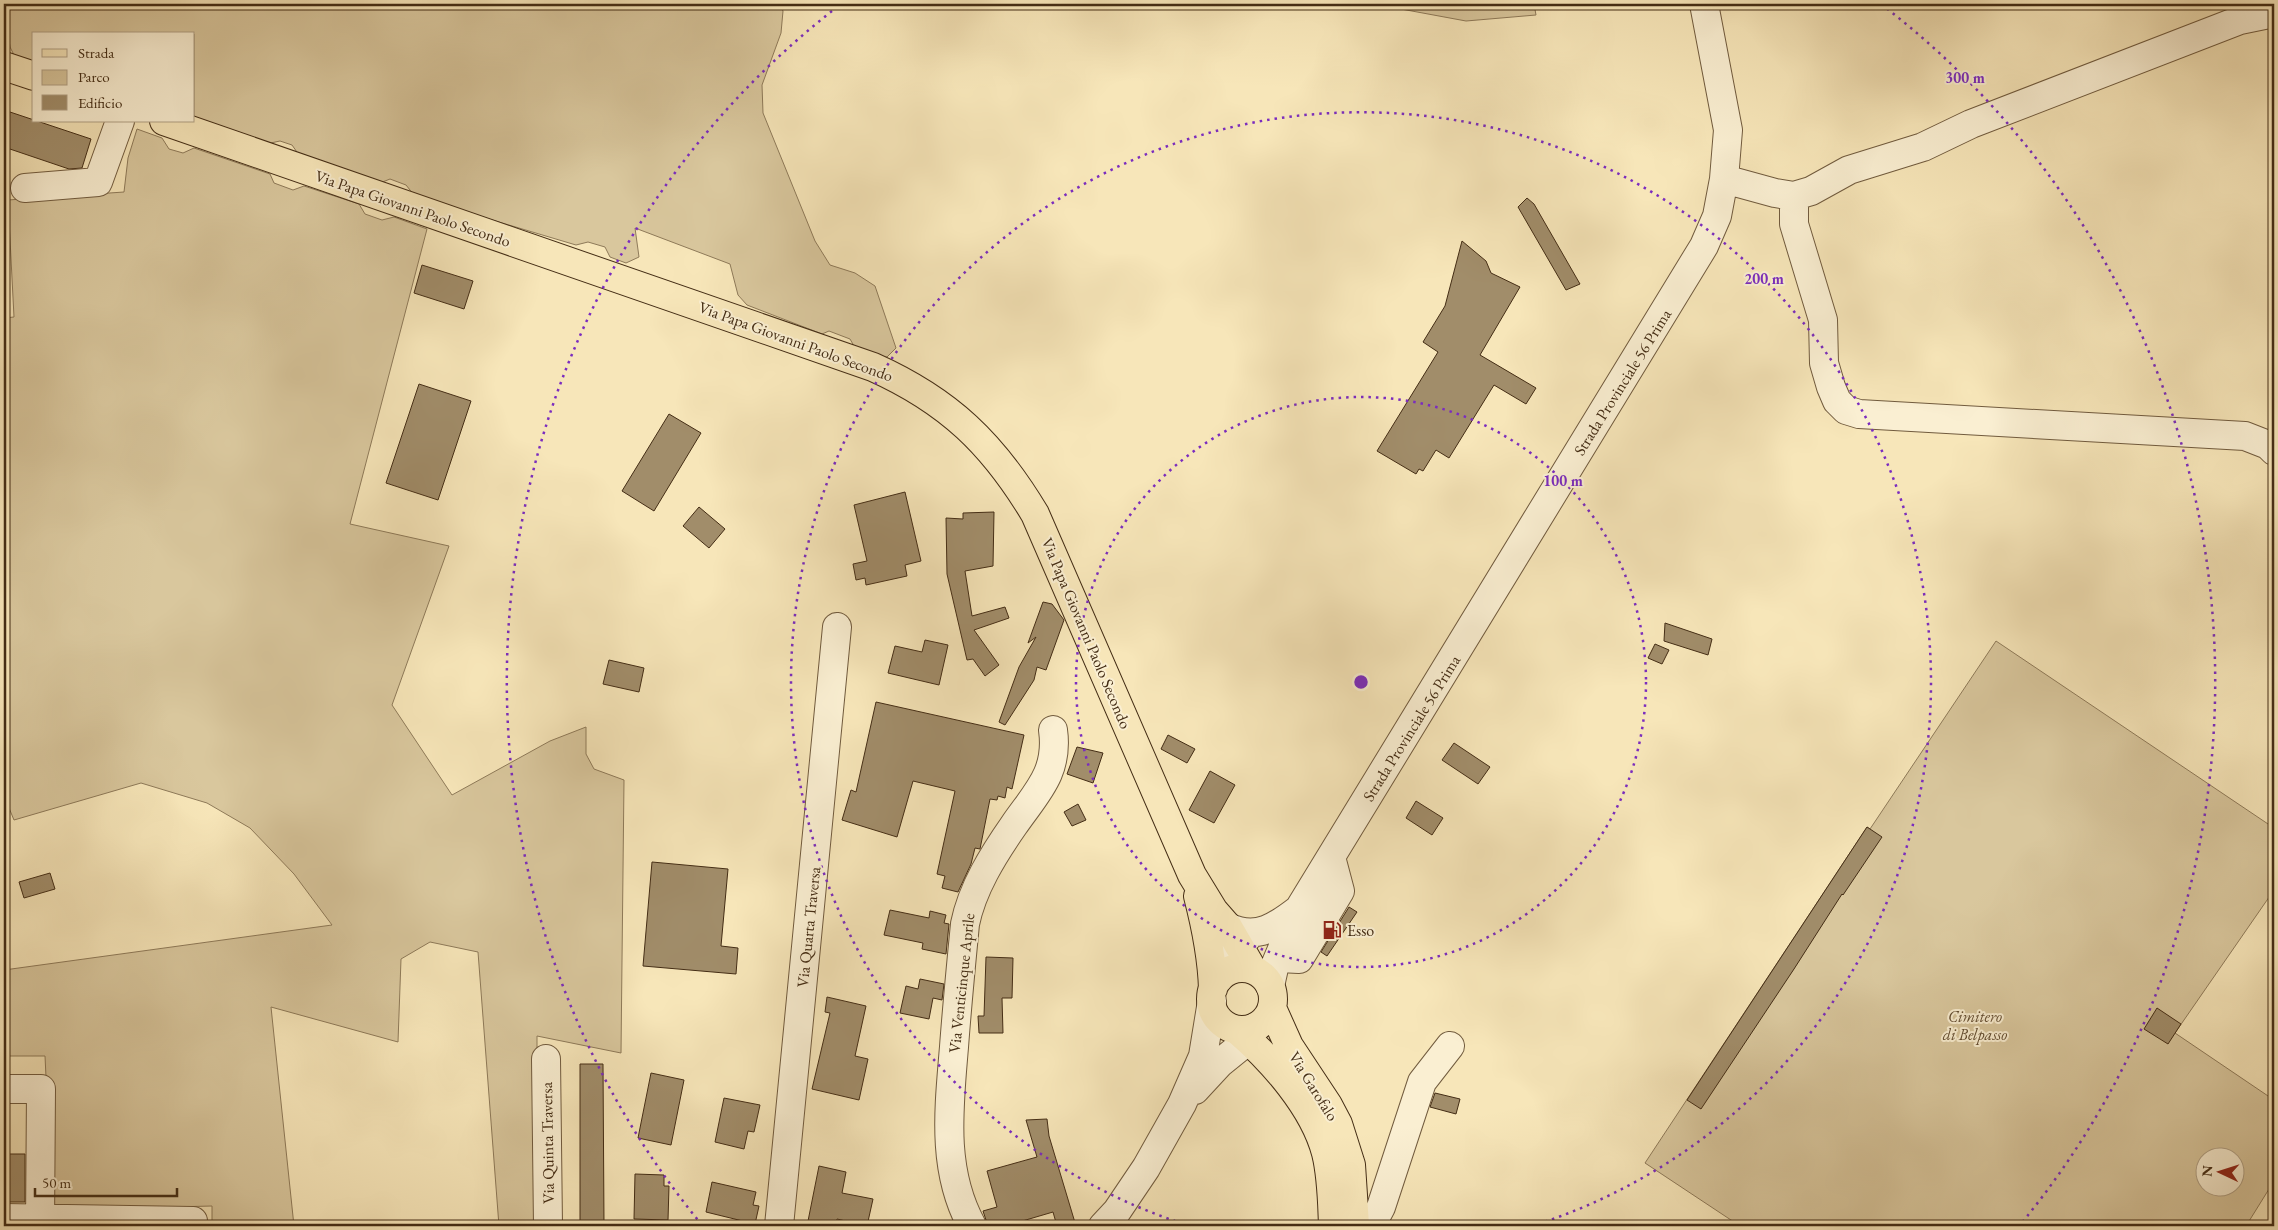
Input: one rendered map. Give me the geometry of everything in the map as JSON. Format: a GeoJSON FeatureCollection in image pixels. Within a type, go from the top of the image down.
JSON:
{"type":"FeatureCollection","features":[{"type":"Feature","properties":{"kind":"main road"},"geometry":{"type":"LineString","coordinates":[[4,66],[32,75]]}},
{"type":"Feature","properties":{"kind":"main road","name":"Via Papa Giovanni Paolo Secondo"},"geometry":{"type":"LineString","coordinates":[[167,122],[873,367],[905,381],[934,400],[962,422],[988,447],[1014,478],[1036,514],[1192,875]]}},
{"type":"Feature","properties":{"kind":"main road"},"geometry":{"type":"LineString","coordinates":[[1192,875],[1214,911],[1239,935],[1256,1010]]}},
{"type":"Feature","properties":{"kind":"main road"},"geometry":{"type":"LineString","coordinates":[[1192,875],[1206,926],[1215,989],[1214,1011],[1219,1020],[1227,1026],[1256,1010]]}},
{"type":"Feature","properties":{"kind":"main road"},"geometry":{"type":"LineString","coordinates":[[1215,989],[1229,971],[1241,968],[1256,1010]]}},
{"type":"Feature","properties":{"kind":"main road","name":"Via Garofalo"},"geometry":{"type":"LineString","coordinates":[[1256,1010],[1275,1065],[1312,1120],[1322,1143],[1329,1169],[1333,1226]]}},
{"type":"Feature","properties":{"kind":"main road","name":"Via Garofalo"},"geometry":{"type":"LineString","coordinates":[[1256,1010],[1289,1046],[1328,1105],[1338,1124],[1350,1165],[1354,1226]]}},
{"type":"Feature","properties":{"kind":"street","name":"Strada Provinciale 56 Prima"},"geometry":{"type":"LineString","coordinates":[[1299,908],[1704,246],[1717,216],[1724,179],[1728,130],[1704,4]]}},
{"type":"Feature","properties":{"kind":"street"},"geometry":{"type":"LineString","coordinates":[[1724,179],[1775,193],[1794,196],[1811,190],[1849,170],[1923,147],[1971,124],[2240,20],[2274,12]]}},
{"type":"Feature","properties":{"kind":"street"},"geometry":{"type":"LineString","coordinates":[[25,188],[98,182],[120,122]]}},
{"type":"Feature","properties":{"kind":"street"},"geometry":{"type":"LineString","coordinates":[[1794,196],[1794,224],[1824,320],[1824,363],[1838,401],[1846,410],[1859,414],[2245,436],[2268,445],[2274,451]]}},
{"type":"Feature","properties":{"kind":"street","name":"Via Quarta Traversa"},"geometry":{"type":"LineString","coordinates":[[779,1226],[837,627]]}},
{"type":"Feature","properties":{"kind":"street","name":"Via Venticinque Aprile"},"geometry":{"type":"LineString","coordinates":[[972,1226],[964,1211],[953,1180],[948,1123],[965,924],[968,910],[980,881],[1013,827],[1046,782],[1050,773],[1055,745],[1053,730]]}},
{"type":"Feature","properties":{"kind":"street"},"geometry":{"type":"LineString","coordinates":[[1278,958],[1299,959],[1340,891],[1331,856]]}},
{"type":"Feature","properties":{"kind":"street"},"geometry":{"type":"LineString","coordinates":[[1103,1226],[1117,1211],[1146,1168],[1182,1104],[1203,1056],[1215,989],[1239,935],[1282,922],[1299,908]]}},
{"type":"Feature","properties":{"kind":"street"},"geometry":{"type":"LineString","coordinates":[[1182,1104],[1220,1063],[1256,1010],[1299,908]]}},
{"type":"Feature","properties":{"kind":"street"},"geometry":{"type":"LineString","coordinates":[[1371,1226],[1381,1207],[1422,1082],[1450,1046]]}},
{"type":"Feature","properties":{"kind":"street"},"geometry":{"type":"LineString","coordinates":[[1220,1063],[1237,1058],[1253,1059],[1275,1065]]}},
{"type":"Feature","properties":{"kind":"street","name":"Via Quinta Traversa"},"geometry":{"type":"LineString","coordinates":[[546,1059],[548,1226]]}},
{"type":"Feature","properties":{"kind":"street"},"geometry":{"type":"LineString","coordinates":[[4,1089],[41,1089],[40,1222]]}},
{"type":"Feature","properties":{"kind":"street"},"geometry":{"type":"LineString","coordinates":[[4,1218],[40,1222],[193,1221]]}},
{"type":"Feature","properties":{"kind":"green space"},"geometry":{"type":"Polygon","coordinates":[[[4,4],[780,4],[783,11],[781,33],[762,85],[763,113],[815,241],[830,265],[855,273],[875,286],[896,348],[887,357],[879,357],[854,346],[850,339],[829,331],[822,334],[747,305],[738,295],[730,264],[635,228],[639,257],[626,263],[610,257],[605,247],[588,242],[576,245],[435,203],[414,195],[406,185],[390,179],[380,183],[299,155],[292,145],[280,141],[266,144],[195,118],[195,32],[32,32],[32,63],[15,57],[10,47],[4,4]]]}},
{"type":"Feature","properties":{"kind":"green space"},"geometry":{"type":"Polygon","coordinates":[[[1391,4],[1534,4],[1536,15],[1466,21],[1401,9],[1391,4]]]}},
{"type":"Feature","properties":{"kind":"green space"},"geometry":{"type":"Polygon","coordinates":[[[137,129],[162,138],[169,149],[183,153],[194,148],[270,174],[274,183],[293,190],[304,186],[359,204],[365,214],[382,220],[394,217],[427,229],[350,524],[449,546],[392,705],[452,795],[550,741],[586,727],[586,754],[594,769],[624,780],[621,1053],[537,1036],[537,1226],[499,1226],[478,952],[430,942],[401,959],[398,1042],[271,1007],[294,1226],[212,1226],[212,1206],[89,1209],[52,1204],[45,1056],[4,1056],[4,970],[332,925],[294,874],[250,828],[207,803],[141,783],[14,820],[4,796],[4,318],[14,317],[8,200],[124,192],[128,158],[137,129]]]}},
{"type":"Feature","properties":{"kind":"green space","name":"Cimitero di Belpasso"},"geometry":{"type":"Polygon","coordinates":[[[1996,641],[2274,828],[2274,890],[2175,1033],[2274,1100],[2274,1181],[2246,1226],[1740,1226],[1645,1163],[1867,827],[1870,829],[1996,641]]]}},
{"type":"Feature","properties":{"kind":"building"},"geometry":{"type":"Polygon","coordinates":[[[4,110],[32,119],[32,122],[40,122],[91,139],[82,168],[69,169],[4,147],[4,110]]]}},
{"type":"Feature","properties":{"kind":"building"},"geometry":{"type":"Polygon","coordinates":[[[1527,198],[1534,204],[1580,284],[1566,290],[1518,207],[1527,198]]]}},
{"type":"Feature","properties":{"kind":"building"},"geometry":{"type":"Polygon","coordinates":[[[1462,241],[1486,261],[1491,273],[1520,287],[1480,355],[1536,388],[1526,404],[1494,385],[1449,458],[1436,450],[1423,471],[1419,469],[1416,474],[1377,451],[1438,352],[1423,342],[1445,306],[1462,241]]]}},
{"type":"Feature","properties":{"kind":"building"},"geometry":{"type":"Polygon","coordinates":[[[422,265],[473,281],[464,309],[414,293],[422,265]]]}},
{"type":"Feature","properties":{"kind":"building"},"geometry":{"type":"Polygon","coordinates":[[[419,384],[471,401],[438,500],[386,483],[419,384]]]}},
{"type":"Feature","properties":{"kind":"building"},"geometry":{"type":"Polygon","coordinates":[[[669,414],[701,433],[654,511],[622,491],[669,414]]]}},
{"type":"Feature","properties":{"kind":"building"},"geometry":{"type":"Polygon","coordinates":[[[905,492],[921,561],[905,565],[907,576],[866,585],[865,578],[856,580],[853,564],[867,561],[854,505],[905,492]]]}},
{"type":"Feature","properties":{"kind":"building"},"geometry":{"type":"Polygon","coordinates":[[[699,507],[725,529],[709,548],[683,526],[699,507]]]}},
{"type":"Feature","properties":{"kind":"building"},"geometry":{"type":"Polygon","coordinates":[[[994,512],[993,566],[965,571],[972,616],[1005,607],[1009,618],[974,630],[999,665],[985,676],[973,659],[967,660],[947,574],[946,518],[963,519],[963,513],[994,512]]]}},
{"type":"Feature","properties":{"kind":"building"},"geometry":{"type":"Polygon","coordinates":[[[1043,602],[1052,604],[1064,620],[1046,670],[1037,667],[1034,680],[1005,725],[999,722],[1019,667],[1036,637],[1028,643],[1043,602]]]}},
{"type":"Feature","properties":{"kind":"building"},"geometry":{"type":"Polygon","coordinates":[[[1665,623],[1712,639],[1708,655],[1664,641],[1665,623]]]}},
{"type":"Feature","properties":{"kind":"building"},"geometry":{"type":"Polygon","coordinates":[[[925,640],[948,645],[939,685],[888,673],[895,646],[922,652],[925,640]]]}},
{"type":"Feature","properties":{"kind":"building"},"geometry":{"type":"Polygon","coordinates":[[[1655,644],[1669,650],[1662,664],[1648,658],[1655,644]]]}},
{"type":"Feature","properties":{"kind":"building"},"geometry":{"type":"Polygon","coordinates":[[[609,660],[644,668],[639,692],[603,684],[609,660]]]}},
{"type":"Feature","properties":{"kind":"building"},"geometry":{"type":"Polygon","coordinates":[[[876,702],[1024,735],[1012,789],[1007,787],[1005,798],[998,796],[997,800],[990,799],[980,849],[975,848],[971,864],[958,892],[942,888],[945,876],[937,874],[955,791],[913,781],[897,837],[842,820],[851,790],[856,792],[876,702]]]}},
{"type":"Feature","properties":{"kind":"building"},"geometry":{"type":"Polygon","coordinates":[[[1168,735],[1195,749],[1187,763],[1161,749],[1168,735]]]}},
{"type":"Feature","properties":{"kind":"building"},"geometry":{"type":"Polygon","coordinates":[[[1454,743],[1490,767],[1478,784],[1442,760],[1454,743]]]}},
{"type":"Feature","properties":{"kind":"building"},"geometry":{"type":"Polygon","coordinates":[[[1077,747],[1103,753],[1093,783],[1067,774],[1077,747]]]}},
{"type":"Feature","properties":{"kind":"building"},"geometry":{"type":"Polygon","coordinates":[[[1210,771],[1235,785],[1214,823],[1189,810],[1210,771]]]}},
{"type":"Feature","properties":{"kind":"building"},"geometry":{"type":"Polygon","coordinates":[[[1416,801],[1443,818],[1432,835],[1406,818],[1416,801]]]}},
{"type":"Feature","properties":{"kind":"building"},"geometry":{"type":"Polygon","coordinates":[[[1078,804],[1086,820],[1072,826],[1064,812],[1078,804]]]}},
{"type":"Feature","properties":{"kind":"building"},"geometry":{"type":"Polygon","coordinates":[[[1867,827],[1882,837],[1842,894],[1701,1109],[1687,1100],[1867,827]]]}},
{"type":"Feature","properties":{"kind":"building"},"geometry":{"type":"Polygon","coordinates":[[[652,862],[728,869],[721,946],[738,948],[736,974],[643,966],[652,862]]]}},
{"type":"Feature","properties":{"kind":"building"},"geometry":{"type":"Polygon","coordinates":[[[50,873],[55,889],[24,898],[19,882],[50,873]]]}},
{"type":"Feature","properties":{"kind":"building"},"geometry":{"type":"Polygon","coordinates":[[[1349,907],[1357,912],[1327,956],[1321,952],[1349,907]]]}},
{"type":"Feature","properties":{"kind":"building"},"geometry":{"type":"Polygon","coordinates":[[[890,910],[929,918],[930,911],[946,915],[944,923],[949,924],[946,954],[922,949],[923,943],[884,935],[890,910]]]}},
{"type":"Feature","properties":{"kind":"building"},"geometry":{"type":"Polygon","coordinates":[[[986,957],[1013,958],[1012,998],[1002,998],[1003,1033],[979,1033],[978,1016],[984,1016],[986,957]]]}},
{"type":"Feature","properties":{"kind":"building"},"geometry":{"type":"Polygon","coordinates":[[[920,979],[944,984],[942,1000],[933,998],[929,1019],[900,1013],[906,986],[918,989],[920,979]]]}},
{"type":"Feature","properties":{"kind":"building"},"geometry":{"type":"Polygon","coordinates":[[[827,997],[866,1006],[855,1056],[868,1059],[859,1100],[812,1089],[830,1013],[825,1012],[827,997]]]}},
{"type":"Feature","properties":{"kind":"building"},"geometry":{"type":"Polygon","coordinates":[[[2157,1008],[2181,1024],[2168,1044],[2144,1029],[2157,1008]]]}},
{"type":"Feature","properties":{"kind":"building"},"geometry":{"type":"Polygon","coordinates":[[[580,1064],[603,1064],[604,1226],[580,1226],[580,1064]]]}},
{"type":"Feature","properties":{"kind":"building"},"geometry":{"type":"Polygon","coordinates":[[[651,1073],[684,1080],[671,1145],[638,1138],[651,1073]]]}},
{"type":"Feature","properties":{"kind":"building"},"geometry":{"type":"Polygon","coordinates":[[[1435,1093],[1460,1099],[1456,1114],[1430,1107],[1435,1093]]]}},
{"type":"Feature","properties":{"kind":"building"},"geometry":{"type":"Polygon","coordinates":[[[724,1098],[760,1105],[754,1132],[748,1131],[744,1149],[715,1142],[724,1098]]]}},
{"type":"Feature","properties":{"kind":"building"},"geometry":{"type":"Polygon","coordinates":[[[1047,1119],[1049,1136],[1076,1226],[1057,1226],[1053,1212],[1019,1222],[1020,1226],[988,1226],[983,1211],[997,1207],[987,1171],[1037,1157],[1026,1120],[1047,1119]]]}},
{"type":"Feature","properties":{"kind":"building"},"geometry":{"type":"Polygon","coordinates":[[[4,1154],[25,1154],[25,1202],[4,1202],[4,1154]]]}},
{"type":"Feature","properties":{"kind":"building"},"geometry":{"type":"Polygon","coordinates":[[[819,1166],[846,1172],[842,1193],[873,1199],[867,1226],[837,1219],[836,1226],[807,1226],[819,1166]]]}},
{"type":"Feature","properties":{"kind":"building"},"geometry":{"type":"Polygon","coordinates":[[[635,1174],[664,1175],[664,1186],[669,1186],[668,1220],[634,1219],[635,1174]]]}},
{"type":"Feature","properties":{"kind":"building"},"geometry":{"type":"Polygon","coordinates":[[[712,1182],[756,1192],[753,1205],[759,1206],[755,1224],[706,1212],[712,1182]]]}},
{"type":"Feature","properties":{"kind":"place","name":"Esso"},"geometry":{"type":"Point","coordinates":[1332,930]}}]}
